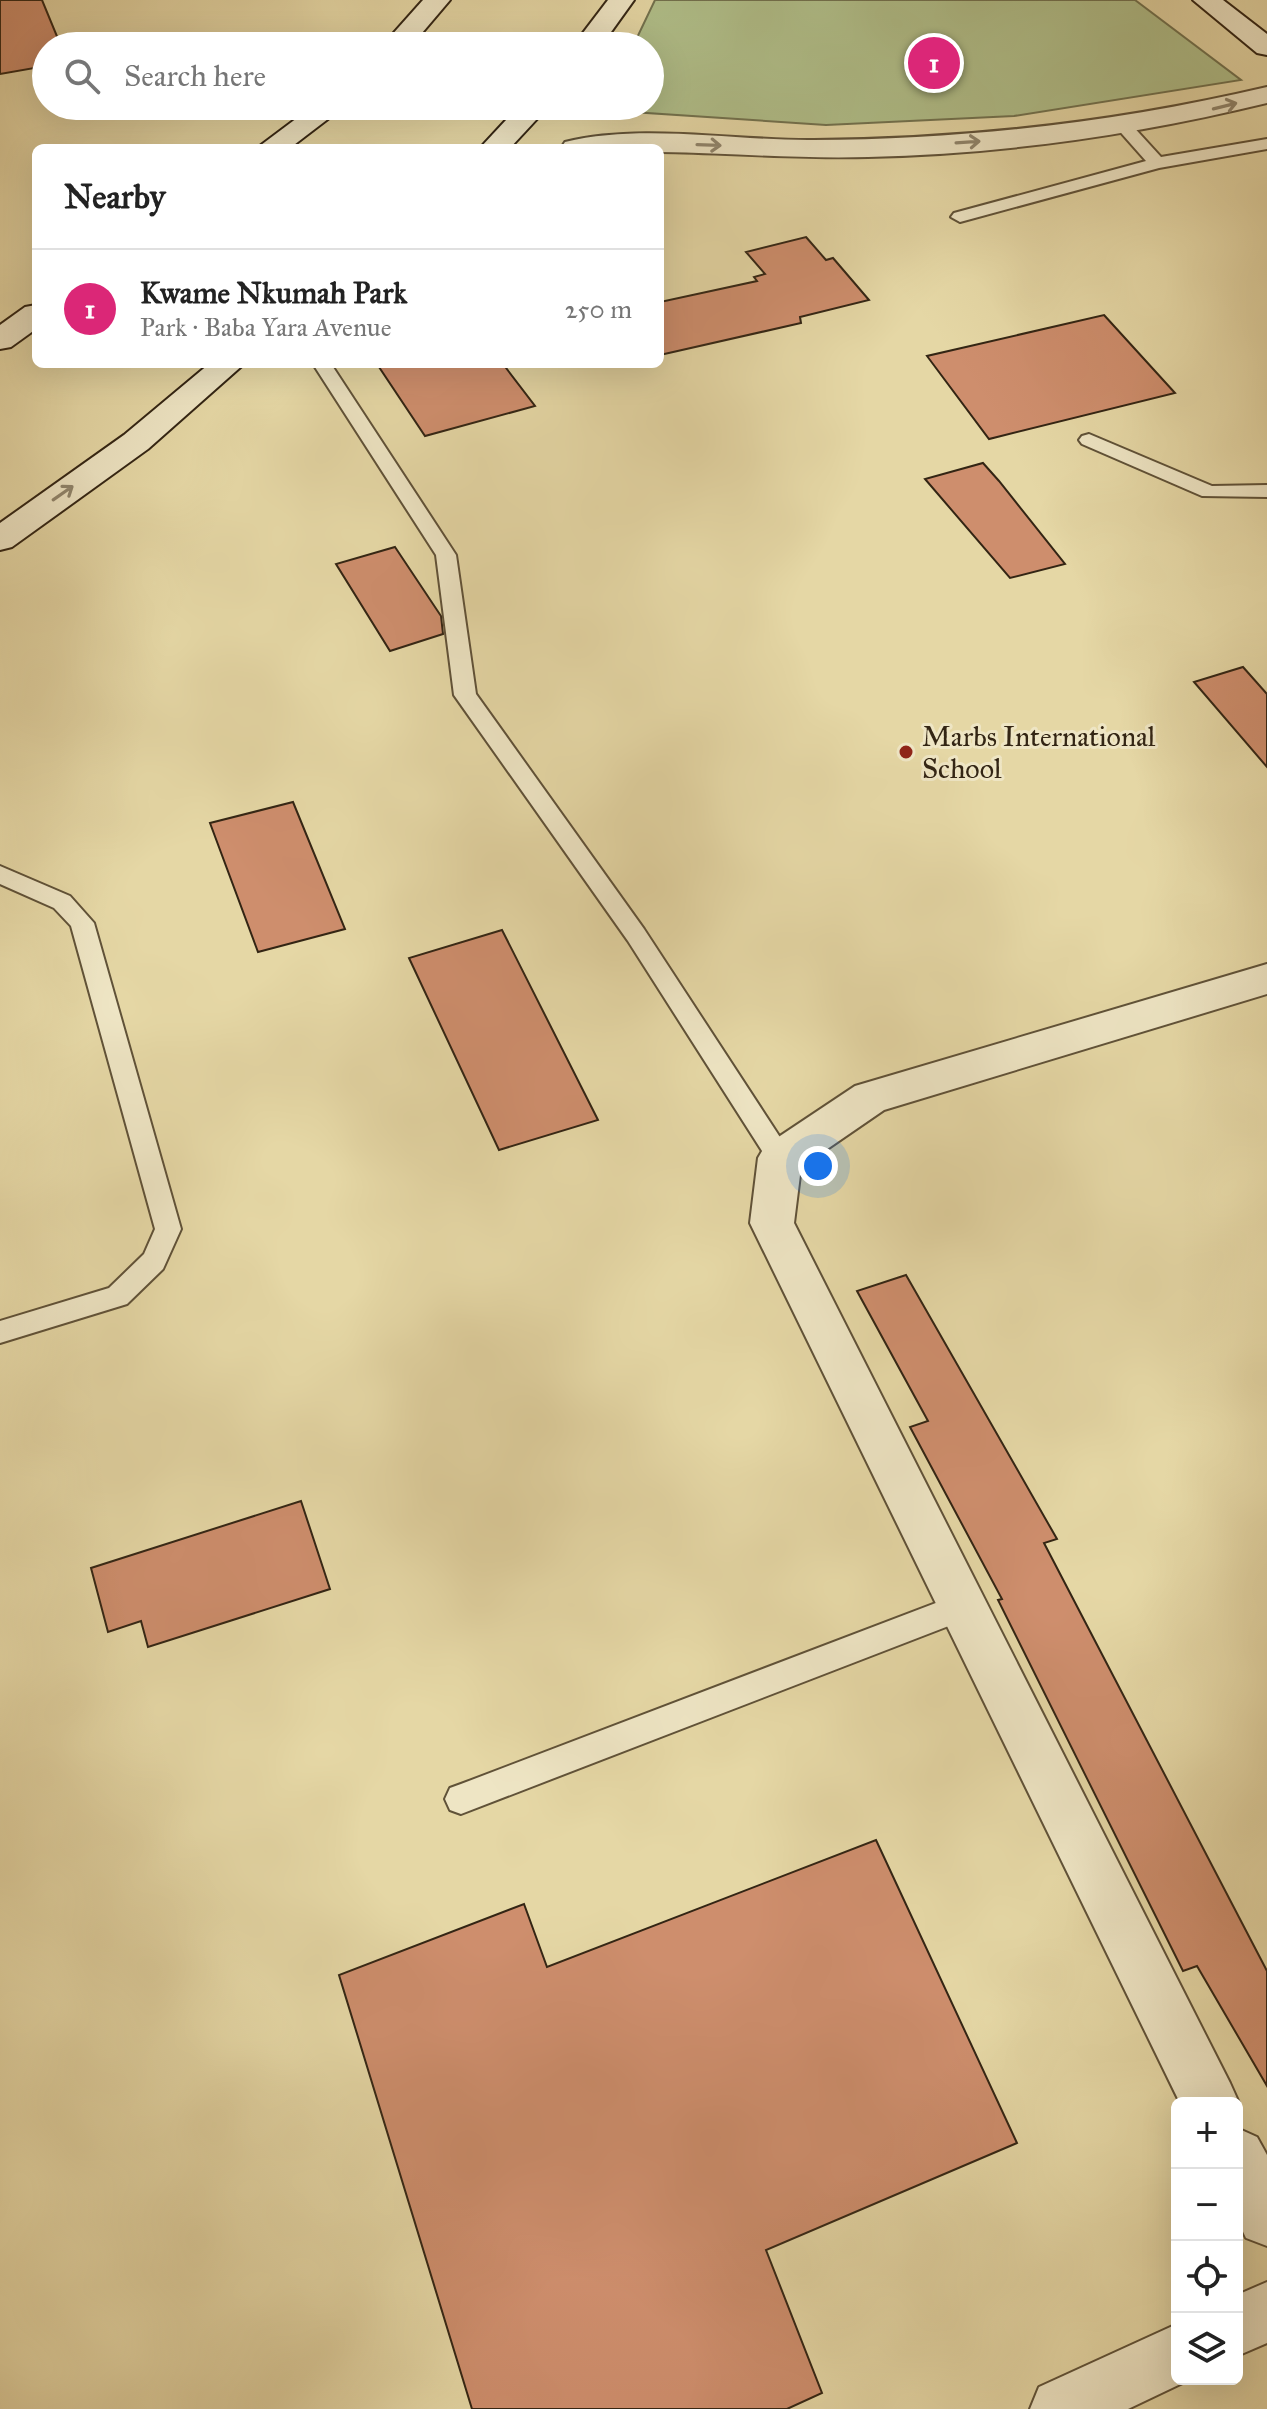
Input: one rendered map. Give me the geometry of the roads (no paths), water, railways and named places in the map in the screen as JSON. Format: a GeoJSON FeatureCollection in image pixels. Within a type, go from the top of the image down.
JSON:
{"type":"FeatureCollection","features":[{"type":"Feature","properties":{"kind":"street"},"geometry":{"type":"LineString","coordinates":[[408,32],[437,0]]}},
{"type":"Feature","properties":{"kind":"street"},"geometry":{"type":"LineString","coordinates":[[597,32],[621,0]]}},
{"type":"Feature","properties":{"kind":"street"},"geometry":{"type":"LineString","coordinates":[[1206,0],[1267,47]]}},
{"type":"Feature","properties":{"kind":"street"},"geometry":{"type":"LineString","coordinates":[[604,144],[626,141],[810,149],[929,146],[1076,134],[1192,115],[1267,95]]}},
{"type":"Feature","properties":{"kind":"street"},"geometry":{"type":"LineString","coordinates":[[277,144],[311,120]]}},
{"type":"Feature","properties":{"kind":"street"},"geometry":{"type":"LineString","coordinates":[[498,144],[521,120]]}},
{"type":"Feature","properties":{"kind":"street"},"geometry":{"type":"LineString","coordinates":[[0,340],[32,317]]}},
{"type":"Feature","properties":{"kind":"street"},"geometry":{"type":"LineString","coordinates":[[0,539],[15,510],[136,442],[223,368]]}},
{"type":"Feature","properties":{"kind":"street"},"geometry":{"type":"LineString","coordinates":[[1207,2097],[772,1223],[780,1158],[870,1098],[1267,979]]}},
{"type":"Feature","properties":{"kind":"street"},"geometry":{"type":"LineString","coordinates":[[1243,2169],[1267,2217]]}},
{"type":"Feature","properties":{"kind":"street"},"geometry":{"type":"LineString","coordinates":[[1243,2323],[1267,2312]]}},
{"type":"Feature","properties":{"kind":"street"},"geometry":{"type":"LineString","coordinates":[[1061,2409],[1171,2357]]}},
{"type":"Feature","properties":{"kind":"lane"},"geometry":{"type":"LineString","coordinates":[[1123,126],[1157,163]]}},
{"type":"Feature","properties":{"kind":"lane"},"geometry":{"type":"LineString","coordinates":[[960,217],[1157,163],[1267,144]]}},
{"type":"Feature","properties":{"kind":"lane"},"geometry":{"type":"LineString","coordinates":[[325,368],[446,555],[465,695],[636,935],[780,1158]]}},
{"type":"Feature","properties":{"kind":"lane"},"geometry":{"type":"LineString","coordinates":[[1089,440],[1209,492],[1267,491]]}},
{"type":"Feature","properties":{"kind":"lane"},"geometry":{"type":"LineString","coordinates":[[0,874],[62,902],[82,923],[168,1229],[154,1261],[118,1296],[0,1332]]}},
{"type":"Feature","properties":{"kind":"lane"},"geometry":{"type":"LineString","coordinates":[[461,1799],[962,1607]]}},
{"type":"Feature","properties":{"kind":"place","name":"Kwame Nkumah Park"},"geometry":{"type":"Point","coordinates":[934,63]}},
{"type":"Feature","properties":{"kind":"place","name":"Marbs International School"},"geometry":{"type":"Point","coordinates":[906,752]}}]}
